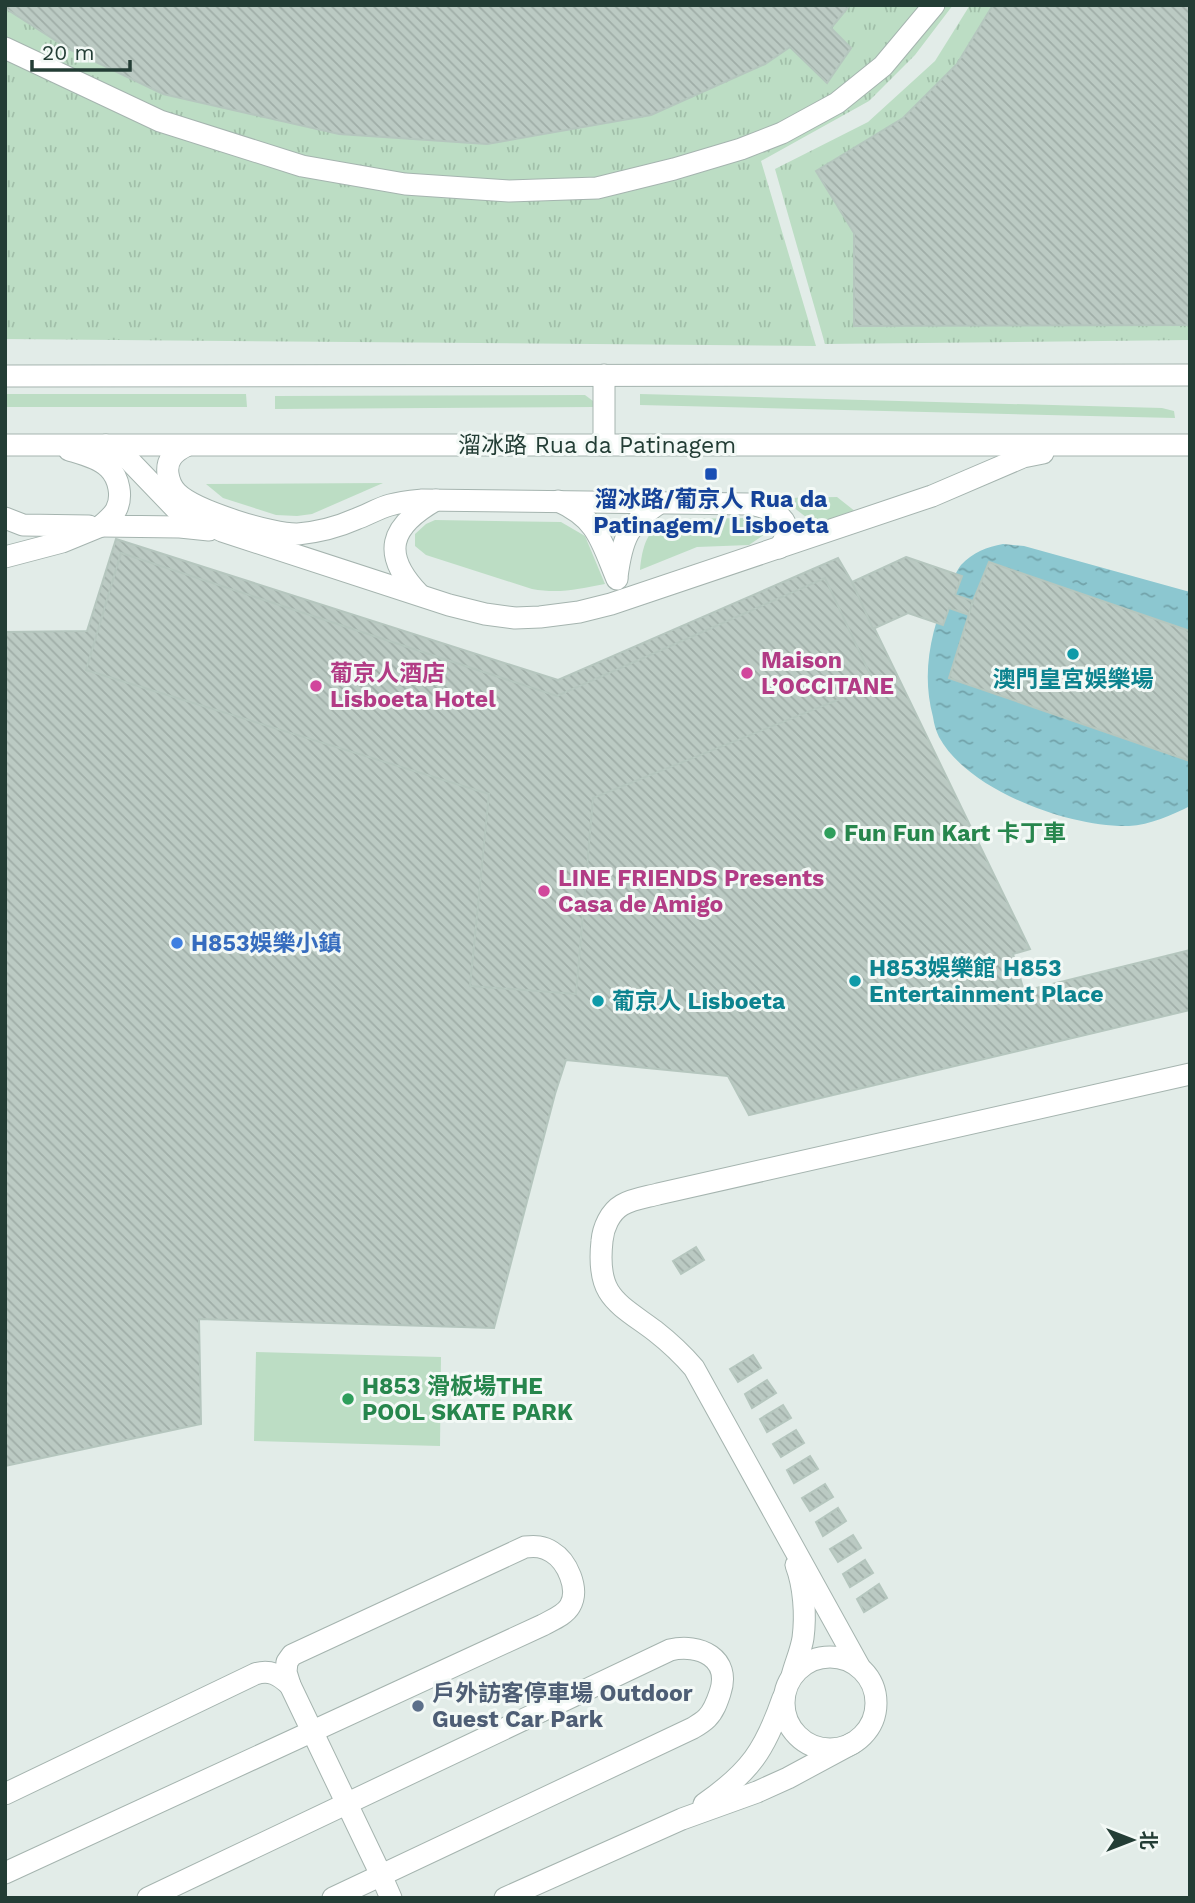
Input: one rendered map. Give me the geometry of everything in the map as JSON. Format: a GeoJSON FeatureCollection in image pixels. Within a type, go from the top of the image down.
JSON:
{"type":"FeatureCollection","features":[{"type":"Feature","properties":{"kind":"street"},"geometry":{"type":"LineString","coordinates":[[5,48],[160,121],[302,166],[405,184],[509,191],[597,188],[674,169],[741,149],[782,133],[837,103],[883,66],[934,5]]}},
{"type":"Feature","properties":{"kind":"street"},"geometry":{"type":"LineString","coordinates":[[604,375],[604,445]]}},
{"type":"Feature","properties":{"kind":"street"},"geometry":{"type":"LineString","coordinates":[[5,376],[1190,375]]}},
{"type":"Feature","properties":{"kind":"street","name":"溜冰路 Rua da Patinagem"},"geometry":{"type":"LineString","coordinates":[[5,445],[1190,445]]}},
{"type":"Feature","properties":{"kind":"street"},"geometry":{"type":"LineString","coordinates":[[5,557],[62,542],[101,526],[117,508],[120,495],[117,480],[109,467],[92,457],[55,445]]}},
{"type":"Feature","properties":{"kind":"street"},"geometry":{"type":"LineString","coordinates":[[106,445],[127,458],[176,509],[222,531],[449,605],[515,618],[579,612],[611,604],[932,496],[1023,457],[1072,445]]}},
{"type":"Feature","properties":{"kind":"street"},"geometry":{"type":"LineString","coordinates":[[186,446],[175,451],[167,467],[169,481],[177,493],[208,510],[269,530],[296,534],[321,530],[390,505],[422,500],[748,504],[764,506],[783,519],[788,528],[786,540],[779,548]]}},
{"type":"Feature","properties":{"kind":"street"},"geometry":{"type":"LineString","coordinates":[[419,594],[395,560],[395,546],[406,522],[436,500]]}},
{"type":"Feature","properties":{"kind":"street"},"geometry":{"type":"LineString","coordinates":[[556,500],[586,518],[601,541],[617,579],[622,546],[627,534],[636,520],[662,502]]}},
{"type":"Feature","properties":{"kind":"street"},"geometry":{"type":"LineString","coordinates":[[5,518],[23,525],[180,527],[222,531]]}},
{"type":"Feature","properties":{"kind":"street"},"geometry":{"type":"LineString","coordinates":[[505,1898],[682,1819],[788,1778],[865,1734],[873,1721],[877,1706],[876,1691],[870,1678],[859,1666],[694,1368],[678,1350],[624,1309],[608,1292],[601,1276],[600,1260],[603,1230],[612,1214],[622,1205],[658,1194],[1190,1074]]}},
{"type":"Feature","properties":{"kind":"street"},"geometry":{"type":"LineString","coordinates":[[682,1819],[724,1790],[754,1761],[764,1746],[788,1686],[803,1638],[804,1613],[800,1576],[784,1530]]}},
{"type":"Feature","properties":{"kind":"street"},"geometry":{"type":"LineString","coordinates":[[5,1873],[313,1731],[543,1625],[561,1615],[570,1606],[574,1592],[569,1572],[554,1553],[538,1546],[525,1547],[292,1655],[287,1662],[286,1672],[290,1685],[313,1731],[391,1898]]}},
{"type":"Feature","properties":{"kind":"street"},"geometry":{"type":"LineString","coordinates":[[148,1898],[670,1650],[691,1647],[707,1653],[723,1670],[722,1688],[713,1711],[693,1728],[333,1898]]}},
{"type":"Feature","properties":{"kind":"street"},"geometry":{"type":"LineString","coordinates":[[853,1743],[824,1749],[810,1745],[798,1736],[789,1724],[785,1710],[788,1686],[805,1663],[824,1656],[843,1657],[859,1666]]}},
{"type":"Feature","properties":{"kind":"street"},"geometry":{"type":"LineString","coordinates":[[5,1794],[255,1674],[272,1672],[290,1685]]}},
{"type":"Feature","properties":{"kind":"green space"},"geometry":{"type":"Polygon","coordinates":[[[5,5],[953,5],[915,55],[869,101],[761,161],[816,346],[5,339],[5,5]]]}},
{"type":"Feature","properties":{"kind":"green space"},"geometry":{"type":"Polygon","coordinates":[[[970,5],[1190,5],[1190,340],[825,344],[775,169],[868,122],[935,61],[970,5]]]}},
{"type":"Feature","properties":{"kind":"green space"},"geometry":{"type":"Polygon","coordinates":[[[5,394],[246,394],[247,407],[5,407],[5,394]]]}},
{"type":"Feature","properties":{"kind":"green space"},"geometry":{"type":"Polygon","coordinates":[[[640,394],[1162,408],[1174,411],[1175,418],[640,405],[640,394]]]}},
{"type":"Feature","properties":{"kind":"green space"},"geometry":{"type":"Polygon","coordinates":[[[585,395],[593,401],[594,407],[275,409],[275,396],[585,395]]]}},
{"type":"Feature","properties":{"kind":"green space"},"geometry":{"type":"Polygon","coordinates":[[[383,483],[312,514],[297,516],[276,515],[223,498],[206,484],[383,483]]]}},
{"type":"Feature","properties":{"kind":"green space"},"geometry":{"type":"Polygon","coordinates":[[[837,497],[856,512],[820,523],[808,519],[782,498],[837,497]]]}},
{"type":"Feature","properties":{"kind":"green space"},"geometry":{"type":"Polygon","coordinates":[[[747,518],[765,522],[771,530],[749,545],[697,547],[640,570],[647,538],[664,522],[672,519],[747,518]]]}},
{"type":"Feature","properties":{"kind":"green space"},"geometry":{"type":"Polygon","coordinates":[[[435,520],[561,522],[585,536],[605,584],[560,591],[532,589],[426,555],[415,546],[415,534],[435,520]]]}},
{"type":"Feature","properties":{"kind":"green space","name":"H853 滑板場THE POOL SKATE PARK"},"geometry":{"type":"Polygon","coordinates":[[[256,1352],[441,1357],[440,1446],[254,1441],[256,1352]]]}},
{"type":"Feature","properties":{"kind":"water"},"geometry":{"type":"Polygon","coordinates":[[[1003,544],[1024,546],[1190,592],[1190,806],[1153,822],[1137,825],[1105,825],[1079,821],[1023,803],[997,789],[973,774],[953,756],[939,737],[928,684],[930,651],[937,620],[961,565],[980,551],[1003,544]]]}},
{"type":"Feature","properties":{"kind":"building"},"geometry":{"type":"Polygon","coordinates":[[[5,5],[850,5],[831,28],[851,48],[827,83],[790,47],[765,64],[651,115],[487,144],[339,134],[163,94],[69,49],[5,8],[5,5]]]}},
{"type":"Feature","properties":{"kind":"building"},"geometry":{"type":"Polygon","coordinates":[[[993,5],[1190,5],[1190,325],[854,326],[854,233],[816,171],[903,118],[957,64],[993,5]]]}},
{"type":"Feature","properties":{"kind":"building","name":"葡京人 Lisboeta"},"geometry":{"type":"Polygon","coordinates":[[[116,539],[558,680],[838,558],[1030,949],[1013,954],[1024,991],[1190,950],[1190,1010],[749,1115],[728,1076],[566,1060],[494,1328],[199,1319],[201,1424],[5,1466],[5,632],[87,631],[116,539]]]}},
{"type":"Feature","properties":{"kind":"building"},"geometry":{"type":"Polygon","coordinates":[[[121,553],[557,696],[825,578],[875,685],[593,798],[576,994],[470,986],[489,794],[86,670],[121,553]]]}},
{"type":"Feature","properties":{"kind":"building"},"geometry":{"type":"Polygon","coordinates":[[[906,557],[962,576],[955,595],[973,601],[969,615],[949,608],[943,625],[908,613],[873,629],[852,582],[906,557]]]}},
{"type":"Feature","properties":{"kind":"building","name":"澳門皇宮娛樂場"},"geometry":{"type":"Polygon","coordinates":[[[989,562],[1190,631],[1190,761],[949,678],[973,601],[989,562]]]}},
{"type":"Feature","properties":{"kind":"building"},"geometry":{"type":"Polygon","coordinates":[[[696,1247],[704,1260],[681,1274],[673,1261],[696,1247]]]}},
{"type":"Feature","properties":{"kind":"building"},"geometry":{"type":"Polygon","coordinates":[[[753,1355],[761,1368],[738,1382],[730,1369],[753,1355]]]}},
{"type":"Feature","properties":{"kind":"building"},"geometry":{"type":"Polygon","coordinates":[[[767,1380],[776,1393],[752,1408],[745,1394],[767,1380]]]}},
{"type":"Feature","properties":{"kind":"building"},"geometry":{"type":"Polygon","coordinates":[[[783,1405],[791,1418],[767,1432],[760,1419],[783,1405]]]}},
{"type":"Feature","properties":{"kind":"building"},"geometry":{"type":"Polygon","coordinates":[[[796,1430],[804,1443],[781,1457],[773,1444],[796,1430]]]}},
{"type":"Feature","properties":{"kind":"building"},"geometry":{"type":"Polygon","coordinates":[[[810,1456],[818,1469],[794,1483],[787,1470],[810,1456]]]}},
{"type":"Feature","properties":{"kind":"building"},"geometry":{"type":"Polygon","coordinates":[[[825,1484],[833,1497],[810,1511],[802,1498],[825,1484]]]}},
{"type":"Feature","properties":{"kind":"building"},"geometry":{"type":"Polygon","coordinates":[[[838,1508],[846,1521],[823,1536],[816,1522],[838,1508]]]}},
{"type":"Feature","properties":{"kind":"building"},"geometry":{"type":"Polygon","coordinates":[[[853,1535],[861,1548],[838,1562],[830,1549],[853,1535]]]}},
{"type":"Feature","properties":{"kind":"building"},"geometry":{"type":"Polygon","coordinates":[[[865,1560],[873,1573],[850,1587],[843,1574],[865,1560]]]}},
{"type":"Feature","properties":{"kind":"building"},"geometry":{"type":"Polygon","coordinates":[[[879,1584],[887,1598],[864,1612],[857,1599],[879,1584]]]}},
{"type":"Feature","properties":{"kind":"place","name":"溜冰路/葡京人 Rua da Patinagem/ Lisboeta"},"geometry":{"type":"Point","coordinates":[711,474]}},
{"type":"Feature","properties":{"kind":"place","name":"澳門皇宮娛樂場"},"geometry":{"type":"Point","coordinates":[1073,654]}},
{"type":"Feature","properties":{"kind":"place","name":"Maison L’OCCITANE"},"geometry":{"type":"Point","coordinates":[747,673]}},
{"type":"Feature","properties":{"kind":"place","name":"葡京人酒店 Lisboeta Hotel"},"geometry":{"type":"Point","coordinates":[316,686]}},
{"type":"Feature","properties":{"kind":"place","name":"Fun Fun Kart 卡丁車"},"geometry":{"type":"Point","coordinates":[830,833]}},
{"type":"Feature","properties":{"kind":"place","name":"LINE FRIENDS Presents Casa de Amigo"},"geometry":{"type":"Point","coordinates":[544,891]}},
{"type":"Feature","properties":{"kind":"place","name":"H853娛樂小鎮"},"geometry":{"type":"Point","coordinates":[177,943]}},
{"type":"Feature","properties":{"kind":"place","name":"H853娛樂館 H853 Entertainment Place"},"geometry":{"type":"Point","coordinates":[855,981]}},
{"type":"Feature","properties":{"kind":"place","name":"葡京人 Lisboeta"},"geometry":{"type":"Point","coordinates":[598,1001]}},
{"type":"Feature","properties":{"kind":"place","name":"H853 滑板場THE POOL SKATE PARK"},"geometry":{"type":"Point","coordinates":[348,1399]}},
{"type":"Feature","properties":{"kind":"place","name":"戶外訪客停車場 Outdoor Guest Car Park"},"geometry":{"type":"Point","coordinates":[418,1706]}}]}
